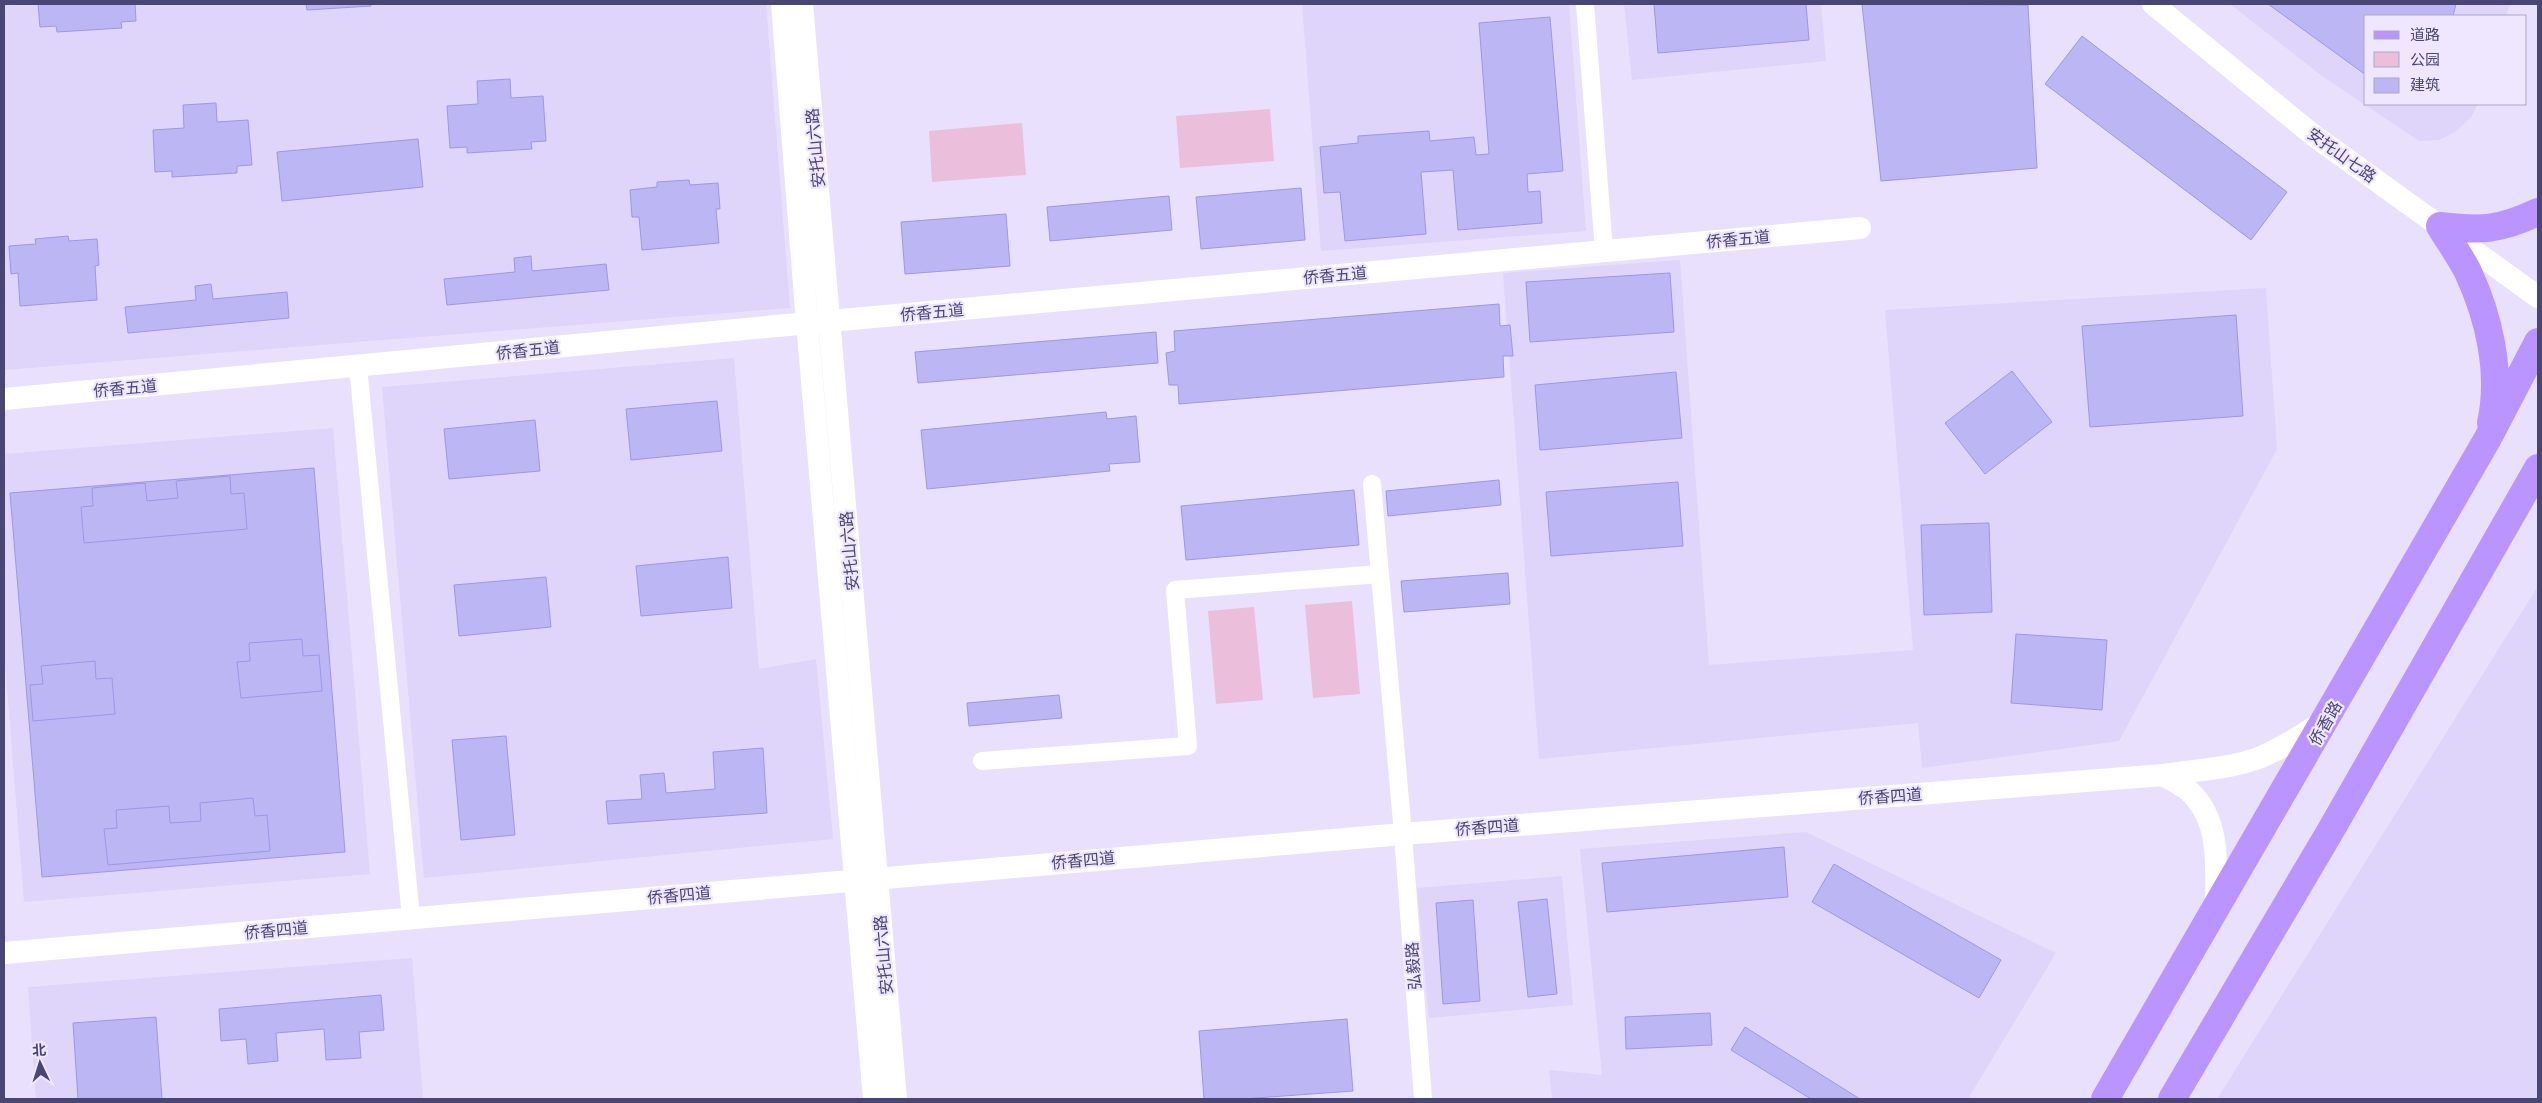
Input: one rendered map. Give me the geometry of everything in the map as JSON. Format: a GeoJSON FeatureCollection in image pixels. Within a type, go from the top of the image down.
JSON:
{"type":"FeatureCollection","features":[{"type":"Feature","properties":{"kind":"main road"},"geometry":{"type":"LineString","coordinates":[[2440,226],[2491,229],[2518,222],[2538,212]]}},
{"type":"Feature","properties":{"kind":"main road"},"geometry":{"type":"LineString","coordinates":[[2440,226],[2467,270],[2481,301],[2488,327],[2495,384],[2494,413],[2488,438]]}},
{"type":"Feature","properties":{"kind":"main road","name":"侨香路"},"geometry":{"type":"LineString","coordinates":[[2105,1099],[2327,719],[2488,438],[2538,342]]}},
{"type":"Feature","properties":{"kind":"main road"},"geometry":{"type":"LineString","coordinates":[[2172,1099],[2331,830],[2535,475]]}},
{"type":"Feature","properties":{"kind":"street","name":"安托山六路"},"geometry":{"type":"LineString","coordinates":[[782,4],[807,323],[866,878],[896,1099]]}},
{"type":"Feature","properties":{"kind":"street","name":"安托山六路"},"geometry":{"type":"LineString","coordinates":[[802,4],[830,321],[866,878],[874,1099]]}},
{"type":"Feature","properties":{"kind":"street"},"geometry":{"type":"LineString","coordinates":[[1585,4],[1604,251]]}},
{"type":"Feature","properties":{"kind":"street","name":"安托山七路"},"geometry":{"type":"LineString","coordinates":[[2153,4],[2313,135],[2538,298]]}},
{"type":"Feature","properties":{"kind":"street","name":"侨香五道"},"geometry":{"type":"LineString","coordinates":[[4,399],[807,323],[1860,228]]}},
{"type":"Feature","properties":{"kind":"street"},"geometry":{"type":"LineString","coordinates":[[358,366],[411,918]]}},
{"type":"Feature","properties":{"kind":"street","name":"弘毅路"},"geometry":{"type":"LineString","coordinates":[[1372,484],[1403,834],[1423,1099]]}},
{"type":"Feature","properties":{"kind":"street"},"geometry":{"type":"LineString","coordinates":[[982,762],[1188,746],[1175,590],[1380,574]]}},
{"type":"Feature","properties":{"kind":"street","name":"侨香四道"},"geometry":{"type":"LineString","coordinates":[[4,953],[866,878],[2163,775],[2229,765],[2259,758],[2284,746],[2327,719]]}},
{"type":"Feature","properties":{"kind":"street"},"geometry":{"type":"LineString","coordinates":[[2163,775],[2188,790],[2207,813],[2213,829],[2216,910]]}},
{"type":"Feature","properties":{"kind":"shaded area"},"geometry":{"type":"Polygon","coordinates":[[[4,4],[766,4],[790,308],[4,370],[4,4]]]}},
{"type":"Feature","properties":{"kind":"shaded area"},"geometry":{"type":"Polygon","coordinates":[[[1302,4],[1569,4],[1586,231],[1321,251],[1302,4]]]}},
{"type":"Feature","properties":{"kind":"shaded area"},"geometry":{"type":"Polygon","coordinates":[[[1624,4],[1821,4],[1826,61],[1632,80],[1624,4]]]}},
{"type":"Feature","properties":{"kind":"shaded area"},"geometry":{"type":"Polygon","coordinates":[[[2230,4],[2510,4],[2506,15],[2364,15],[2364,104],[2322,76],[2230,4]]]}},
{"type":"Feature","properties":{"kind":"shaded area"},"geometry":{"type":"Polygon","coordinates":[[[2365,105],[2477,105],[2471,117],[2455,132],[2439,140],[2419,141],[2365,105]]]}},
{"type":"Feature","properties":{"kind":"shaded area"},"geometry":{"type":"Polygon","coordinates":[[[1680,260],[1709,665],[1913,650],[1885,310],[2266,288],[2277,449],[2119,741],[1922,768],[1918,723],[1539,759],[1503,273],[1680,260]]]}},
{"type":"Feature","properties":{"kind":"shaded area"},"geometry":{"type":"Polygon","coordinates":[[[734,358],[759,669],[816,659],[833,839],[424,878],[382,387],[734,358]]]}},
{"type":"Feature","properties":{"kind":"shaded area"},"geometry":{"type":"Polygon","coordinates":[[[333,428],[370,874],[24,902],[4,650],[4,454],[333,428]]]}},
{"type":"Feature","properties":{"kind":"shaded area"},"geometry":{"type":"Polygon","coordinates":[[[2538,586],[2538,1099],[2217,1099],[2538,586]]]}},
{"type":"Feature","properties":{"kind":"shaded area"},"geometry":{"type":"Polygon","coordinates":[[[1806,832],[2056,953],[1968,1099],[1552,1099],[1549,1070],[1602,1075],[1580,849],[1806,832]]]}},
{"type":"Feature","properties":{"kind":"shaded area"},"geometry":{"type":"Polygon","coordinates":[[[1562,876],[1573,1005],[1429,1018],[1417,888],[1562,876]]]}},
{"type":"Feature","properties":{"kind":"shaded area"},"geometry":{"type":"Polygon","coordinates":[[[412,958],[423,1099],[36,1099],[28,987],[412,958]]]}},
{"type":"Feature","properties":{"kind":"green space"},"geometry":{"type":"Polygon","coordinates":[[[1270,109],[1274,161],[1180,168],[1176,116],[1270,109]]]}},
{"type":"Feature","properties":{"kind":"green space"},"geometry":{"type":"Polygon","coordinates":[[[1022,123],[1026,175],[932,182],[929,131],[1022,123]]]}},
{"type":"Feature","properties":{"kind":"green space"},"geometry":{"type":"Polygon","coordinates":[[[1352,601],[1360,694],[1313,698],[1305,605],[1352,601]]]}},
{"type":"Feature","properties":{"kind":"green space"},"geometry":{"type":"Polygon","coordinates":[[[1254,607],[1263,700],[1216,704],[1208,611],[1254,607]]]}},
{"type":"Feature","properties":{"kind":"building"},"geometry":{"type":"Polygon","coordinates":[[[38,4],[135,4],[136,21],[121,22],[122,28],[57,32],[56,26],[40,27],[38,4]]]}},
{"type":"Feature","properties":{"kind":"building"},"geometry":{"type":"Polygon","coordinates":[[[306,4],[371,4],[371,6],[307,10],[306,4]]]}},
{"type":"Feature","properties":{"kind":"building"},"geometry":{"type":"Polygon","coordinates":[[[1654,4],[1806,4],[1809,40],[1658,53],[1654,4]]]}},
{"type":"Feature","properties":{"kind":"building"},"geometry":{"type":"Polygon","coordinates":[[[1862,4],[2028,5],[2037,168],[1881,181],[1862,4]]]}},
{"type":"Feature","properties":{"kind":"building"},"geometry":{"type":"Polygon","coordinates":[[[2268,4],[2456,4],[2453,15],[2364,15],[2364,74],[2268,4]]]}},
{"type":"Feature","properties":{"kind":"building"},"geometry":{"type":"Polygon","coordinates":[[[1550,17],[1563,171],[1527,174],[1528,192],[1540,191],[1542,223],[1458,230],[1453,170],[1421,172],[1426,234],[1345,241],[1340,192],[1324,193],[1320,147],[1358,143],[1358,136],[1429,131],[1430,141],[1474,137],[1476,155],[1489,154],[1479,23],[1550,17]]]}},
{"type":"Feature","properties":{"kind":"building"},"geometry":{"type":"Polygon","coordinates":[[[2082,36],[2287,192],[2251,240],[2045,84],[2082,36]]]}},
{"type":"Feature","properties":{"kind":"building"},"geometry":{"type":"Polygon","coordinates":[[[510,79],[511,98],[543,96],[546,141],[531,142],[532,149],[467,153],[467,147],[450,148],[447,106],[478,104],[477,81],[510,79]]]}},
{"type":"Feature","properties":{"kind":"building"},"geometry":{"type":"Polygon","coordinates":[[[216,103],[217,122],[248,120],[252,165],[237,166],[237,173],[172,177],[172,171],[155,172],[153,130],[184,128],[183,105],[216,103]]]}},
{"type":"Feature","properties":{"kind":"building"},"geometry":{"type":"Polygon","coordinates":[[[418,139],[423,187],[282,201],[277,152],[418,139]]]}},
{"type":"Feature","properties":{"kind":"building"},"geometry":{"type":"Polygon","coordinates":[[[689,180],[690,185],[718,183],[720,209],[716,209],[719,243],[642,250],[639,217],[632,217],[630,190],[657,187],[657,182],[689,180]]]}},
{"type":"Feature","properties":{"kind":"building"},"geometry":{"type":"Polygon","coordinates":[[[1301,188],[1305,240],[1201,249],[1196,197],[1301,188]]]}},
{"type":"Feature","properties":{"kind":"building"},"geometry":{"type":"Polygon","coordinates":[[[1169,196],[1172,230],[1050,241],[1047,207],[1169,196]]]}},
{"type":"Feature","properties":{"kind":"building"},"geometry":{"type":"Polygon","coordinates":[[[1006,214],[1010,266],[905,274],[901,222],[1006,214]]]}},
{"type":"Feature","properties":{"kind":"building"},"geometry":{"type":"Polygon","coordinates":[[[68,236],[69,241],[97,239],[99,265],[95,266],[97,300],[20,306],[18,273],[11,274],[9,246],[36,244],[35,239],[68,236]]]}},
{"type":"Feature","properties":{"kind":"building"},"geometry":{"type":"Polygon","coordinates":[[[531,256],[532,271],[606,264],[609,290],[447,305],[444,279],[515,272],[514,258],[531,256]]]}},
{"type":"Feature","properties":{"kind":"building"},"geometry":{"type":"Polygon","coordinates":[[[1670,273],[1674,332],[1530,342],[1526,282],[1670,273]]]}},
{"type":"Feature","properties":{"kind":"building"},"geometry":{"type":"Polygon","coordinates":[[[211,284],[213,299],[287,292],[289,318],[128,333],[125,307],[196,300],[195,286],[211,284]]]}},
{"type":"Feature","properties":{"kind":"building"},"geometry":{"type":"Polygon","coordinates":[[[1499,304],[1500,326],[1510,325],[1513,356],[1503,356],[1504,377],[1179,404],[1178,385],[1169,385],[1166,353],[1175,351],[1174,331],[1499,304]]]}},
{"type":"Feature","properties":{"kind":"building"},"geometry":{"type":"Polygon","coordinates":[[[2236,315],[2243,416],[2090,427],[2082,326],[2236,315]]]}},
{"type":"Feature","properties":{"kind":"building"},"geometry":{"type":"Polygon","coordinates":[[[1156,332],[1158,363],[918,383],[915,352],[1156,332]]]}},
{"type":"Feature","properties":{"kind":"building"},"geometry":{"type":"Polygon","coordinates":[[[2012,371],[2052,422],[1985,474],[1945,423],[2012,371]]]}},
{"type":"Feature","properties":{"kind":"building"},"geometry":{"type":"Polygon","coordinates":[[[1676,372],[1682,438],[1540,450],[1535,385],[1676,372]]]}},
{"type":"Feature","properties":{"kind":"building"},"geometry":{"type":"Polygon","coordinates":[[[717,401],[722,451],[631,460],[626,409],[717,401]]]}},
{"type":"Feature","properties":{"kind":"building"},"geometry":{"type":"Polygon","coordinates":[[[1106,412],[1107,419],[1136,416],[1140,462],[1109,464],[1110,471],[927,489],[921,430],[1106,412]]]}},
{"type":"Feature","properties":{"kind":"building"},"geometry":{"type":"Polygon","coordinates":[[[535,420],[540,471],[449,479],[444,429],[535,420]]]}},
{"type":"Feature","properties":{"kind":"building"},"geometry":{"type":"Polygon","coordinates":[[[314,468],[345,852],[42,877],[10,493],[314,468]]]}},
{"type":"Feature","properties":{"kind":"building"},"geometry":{"type":"Polygon","coordinates":[[[230,476],[231,494],[244,493],[247,529],[84,543],[81,507],[93,506],[92,488],[145,483],[147,501],[178,498],[176,481],[230,476]]]}},
{"type":"Feature","properties":{"kind":"building"},"geometry":{"type":"Polygon","coordinates":[[[1499,480],[1501,505],[1388,516],[1386,491],[1499,480]]]}},
{"type":"Feature","properties":{"kind":"building"},"geometry":{"type":"Polygon","coordinates":[[[1678,482],[1683,546],[1551,556],[1546,492],[1678,482]]]}},
{"type":"Feature","properties":{"kind":"building"},"geometry":{"type":"Polygon","coordinates":[[[1354,490],[1359,545],[1186,560],[1181,506],[1354,490]]]}},
{"type":"Feature","properties":{"kind":"building"},"geometry":{"type":"Polygon","coordinates":[[[1989,523],[1992,612],[1924,615],[1921,525],[1989,523]]]}},
{"type":"Feature","properties":{"kind":"building"},"geometry":{"type":"Polygon","coordinates":[[[728,557],[732,608],[641,616],[636,566],[728,557]]]}},
{"type":"Feature","properties":{"kind":"building"},"geometry":{"type":"Polygon","coordinates":[[[1508,573],[1510,604],[1404,612],[1401,581],[1508,573]]]}},
{"type":"Feature","properties":{"kind":"building"},"geometry":{"type":"Polygon","coordinates":[[[546,577],[551,627],[459,636],[454,585],[546,577]]]}},
{"type":"Feature","properties":{"kind":"building"},"geometry":{"type":"Polygon","coordinates":[[[2016,634],[2107,640],[2102,710],[2011,703],[2016,634]]]}},
{"type":"Feature","properties":{"kind":"building"},"geometry":{"type":"Polygon","coordinates":[[[302,639],[303,656],[319,655],[322,691],[241,698],[237,662],[250,661],[249,643],[302,639]]]}},
{"type":"Feature","properties":{"kind":"building"},"geometry":{"type":"Polygon","coordinates":[[[95,661],[96,679],[112,678],[115,714],[33,721],[30,685],[43,684],[41,666],[95,661]]]}},
{"type":"Feature","properties":{"kind":"building"},"geometry":{"type":"Polygon","coordinates":[[[1059,695],[1062,718],[969,726],[967,703],[1059,695]]]}},
{"type":"Feature","properties":{"kind":"building"},"geometry":{"type":"Polygon","coordinates":[[[506,736],[515,835],[461,840],[452,740],[506,736]]]}},
{"type":"Feature","properties":{"kind":"building"},"geometry":{"type":"Polygon","coordinates":[[[763,748],[767,813],[608,824],[606,801],[642,799],[640,775],[664,773],[666,793],[715,789],[713,752],[763,748]]]}},
{"type":"Feature","properties":{"kind":"building"},"geometry":{"type":"Polygon","coordinates":[[[253,798],[255,816],[267,815],[270,851],[108,865],[104,829],[117,828],[116,810],[169,806],[170,823],[201,821],[200,803],[253,798]]]}},
{"type":"Feature","properties":{"kind":"building"},"geometry":{"type":"Polygon","coordinates":[[[1784,847],[1788,897],[1607,912],[1602,863],[1784,847]]]}},
{"type":"Feature","properties":{"kind":"building"},"geometry":{"type":"Polygon","coordinates":[[[1834,864],[2001,960],[1979,998],[1812,902],[1834,864]]]}},
{"type":"Feature","properties":{"kind":"building"},"geometry":{"type":"Polygon","coordinates":[[[1547,899],[1557,994],[1528,997],[1518,902],[1547,899]]]}},
{"type":"Feature","properties":{"kind":"building"},"geometry":{"type":"Polygon","coordinates":[[[1473,900],[1480,1001],[1443,1004],[1436,903],[1473,900]]]}},
{"type":"Feature","properties":{"kind":"building"},"geometry":{"type":"Polygon","coordinates":[[[381,995],[384,1030],[359,1032],[361,1058],[326,1060],[324,1029],[276,1033],[278,1061],[248,1064],[246,1039],[221,1041],[219,1009],[381,995]]]}},
{"type":"Feature","properties":{"kind":"building"},"geometry":{"type":"Polygon","coordinates":[[[1710,1013],[1712,1045],[1626,1049],[1625,1017],[1710,1013]]]}},
{"type":"Feature","properties":{"kind":"building"},"geometry":{"type":"Polygon","coordinates":[[[156,1017],[162,1099],[78,1099],[73,1023],[156,1017]]]}},
{"type":"Feature","properties":{"kind":"building"},"geometry":{"type":"Polygon","coordinates":[[[1347,1019],[1353,1091],[1242,1099],[1204,1099],[1199,1031],[1347,1019]]]}},
{"type":"Feature","properties":{"kind":"building"},"geometry":{"type":"Polygon","coordinates":[[[1745,1027],[1860,1099],[1811,1099],[1731,1050],[1745,1027]]]}}]}
